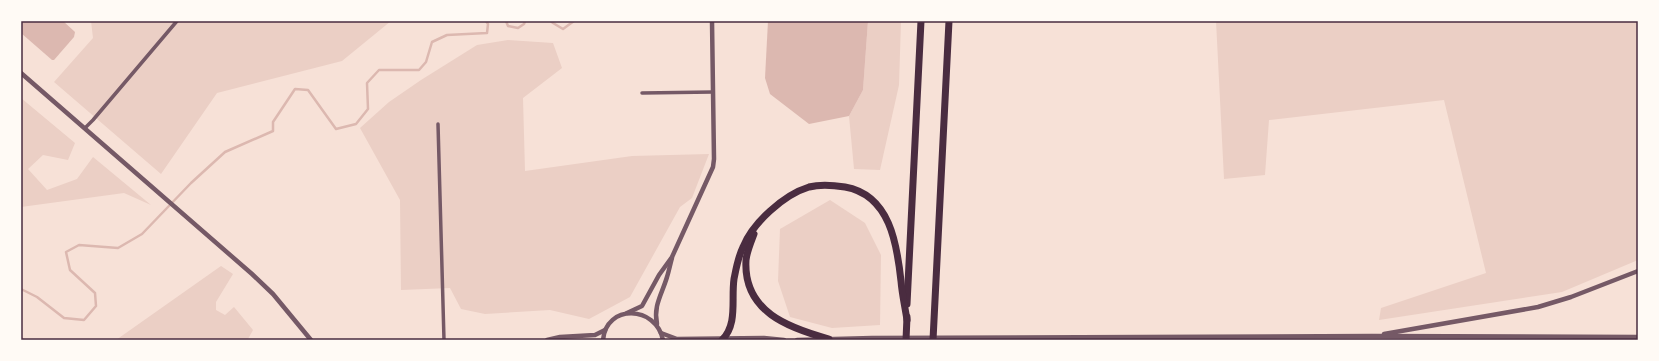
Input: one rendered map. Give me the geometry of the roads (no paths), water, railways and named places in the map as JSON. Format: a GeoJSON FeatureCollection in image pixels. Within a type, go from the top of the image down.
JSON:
{"type":"FeatureCollection","features":[{"type":"Feature","properties":{"kind":"highway"},"geometry":{"type":"LineString","coordinates":[[906,340],[921,21]]}},
{"type":"Feature","properties":{"kind":"highway"},"geometry":{"type":"LineString","coordinates":[[933,340],[949,21]]}},
{"type":"Feature","properties":{"kind":"highway"},"geometry":{"type":"LineString","coordinates":[[722,339],[729,330],[732,322],[734,280],[742,248],[757,225],[783,201],[796,192],[810,187],[847,187],[867,196],[882,212],[893,232],[900,262],[907,320]]}},
{"type":"Feature","properties":{"kind":"highway"},"geometry":{"type":"LineString","coordinates":[[757,225],[748,249],[746,260],[751,291],[772,316],[789,326],[829,339]]}},
{"type":"Feature","properties":{"kind":"street"},"geometry":{"type":"LineString","coordinates":[[85,128],[177,21]]}},
{"type":"Feature","properties":{"kind":"street"},"geometry":{"type":"LineString","coordinates":[[547,340],[560,337],[595,335],[606,328],[615,319],[642,306],[659,275],[672,257],[713,168],[712,21]]}},
{"type":"Feature","properties":{"kind":"street"},"geometry":{"type":"LineString","coordinates":[[21,73],[252,274],[272,294],[311,340]]}},
{"type":"Feature","properties":{"kind":"street"},"geometry":{"type":"LineString","coordinates":[[642,93],[713,92]]}},
{"type":"Feature","properties":{"kind":"street"},"geometry":{"type":"LineString","coordinates":[[438,124],[444,340]]}},
{"type":"Feature","properties":{"kind":"street"},"geometry":{"type":"LineString","coordinates":[[663,340],[657,325],[656,312],[659,296],[667,278],[672,257]]}},
{"type":"Feature","properties":{"kind":"street"},"geometry":{"type":"LineString","coordinates":[[1372,336],[1538,307],[1578,295],[1638,271]]}},
{"type":"Feature","properties":{"kind":"street"},"geometry":{"type":"LineString","coordinates":[[627,314],[644,315],[657,325]]}},
{"type":"Feature","properties":{"kind":"street"},"geometry":{"type":"LineString","coordinates":[[603,340],[606,328]]}},
{"type":"Feature","properties":{"kind":"street"},"geometry":{"type":"LineString","coordinates":[[661,333],[677,339],[764,338],[784,340]]}},
{"type":"Feature","properties":{"kind":"street"},"geometry":{"type":"LineString","coordinates":[[797,340],[872,338],[1128,339],[1372,336],[1638,338]]}},
{"type":"Feature","properties":{"kind":"waterway"},"geometry":{"type":"LineString","coordinates":[[21,289],[37,297],[64,318],[84,320],[96,306],[95,293],[70,270],[66,252],[79,245],[118,248],[142,234],[191,183],[225,152],[273,131],[273,122],[295,89],[308,90],[336,129],[356,124],[368,109],[367,83],[379,70],[419,70],[426,62],[432,42],[447,35],[487,33],[488,24],[486,21]]}},
{"type":"Feature","properties":{"kind":"waterway"},"geometry":{"type":"LineString","coordinates":[[506,21],[508,26],[518,28],[524,24],[525,21]]}},
{"type":"Feature","properties":{"kind":"waterway"},"geometry":{"type":"LineString","coordinates":[[551,21],[563,29],[574,21]]}}]}
